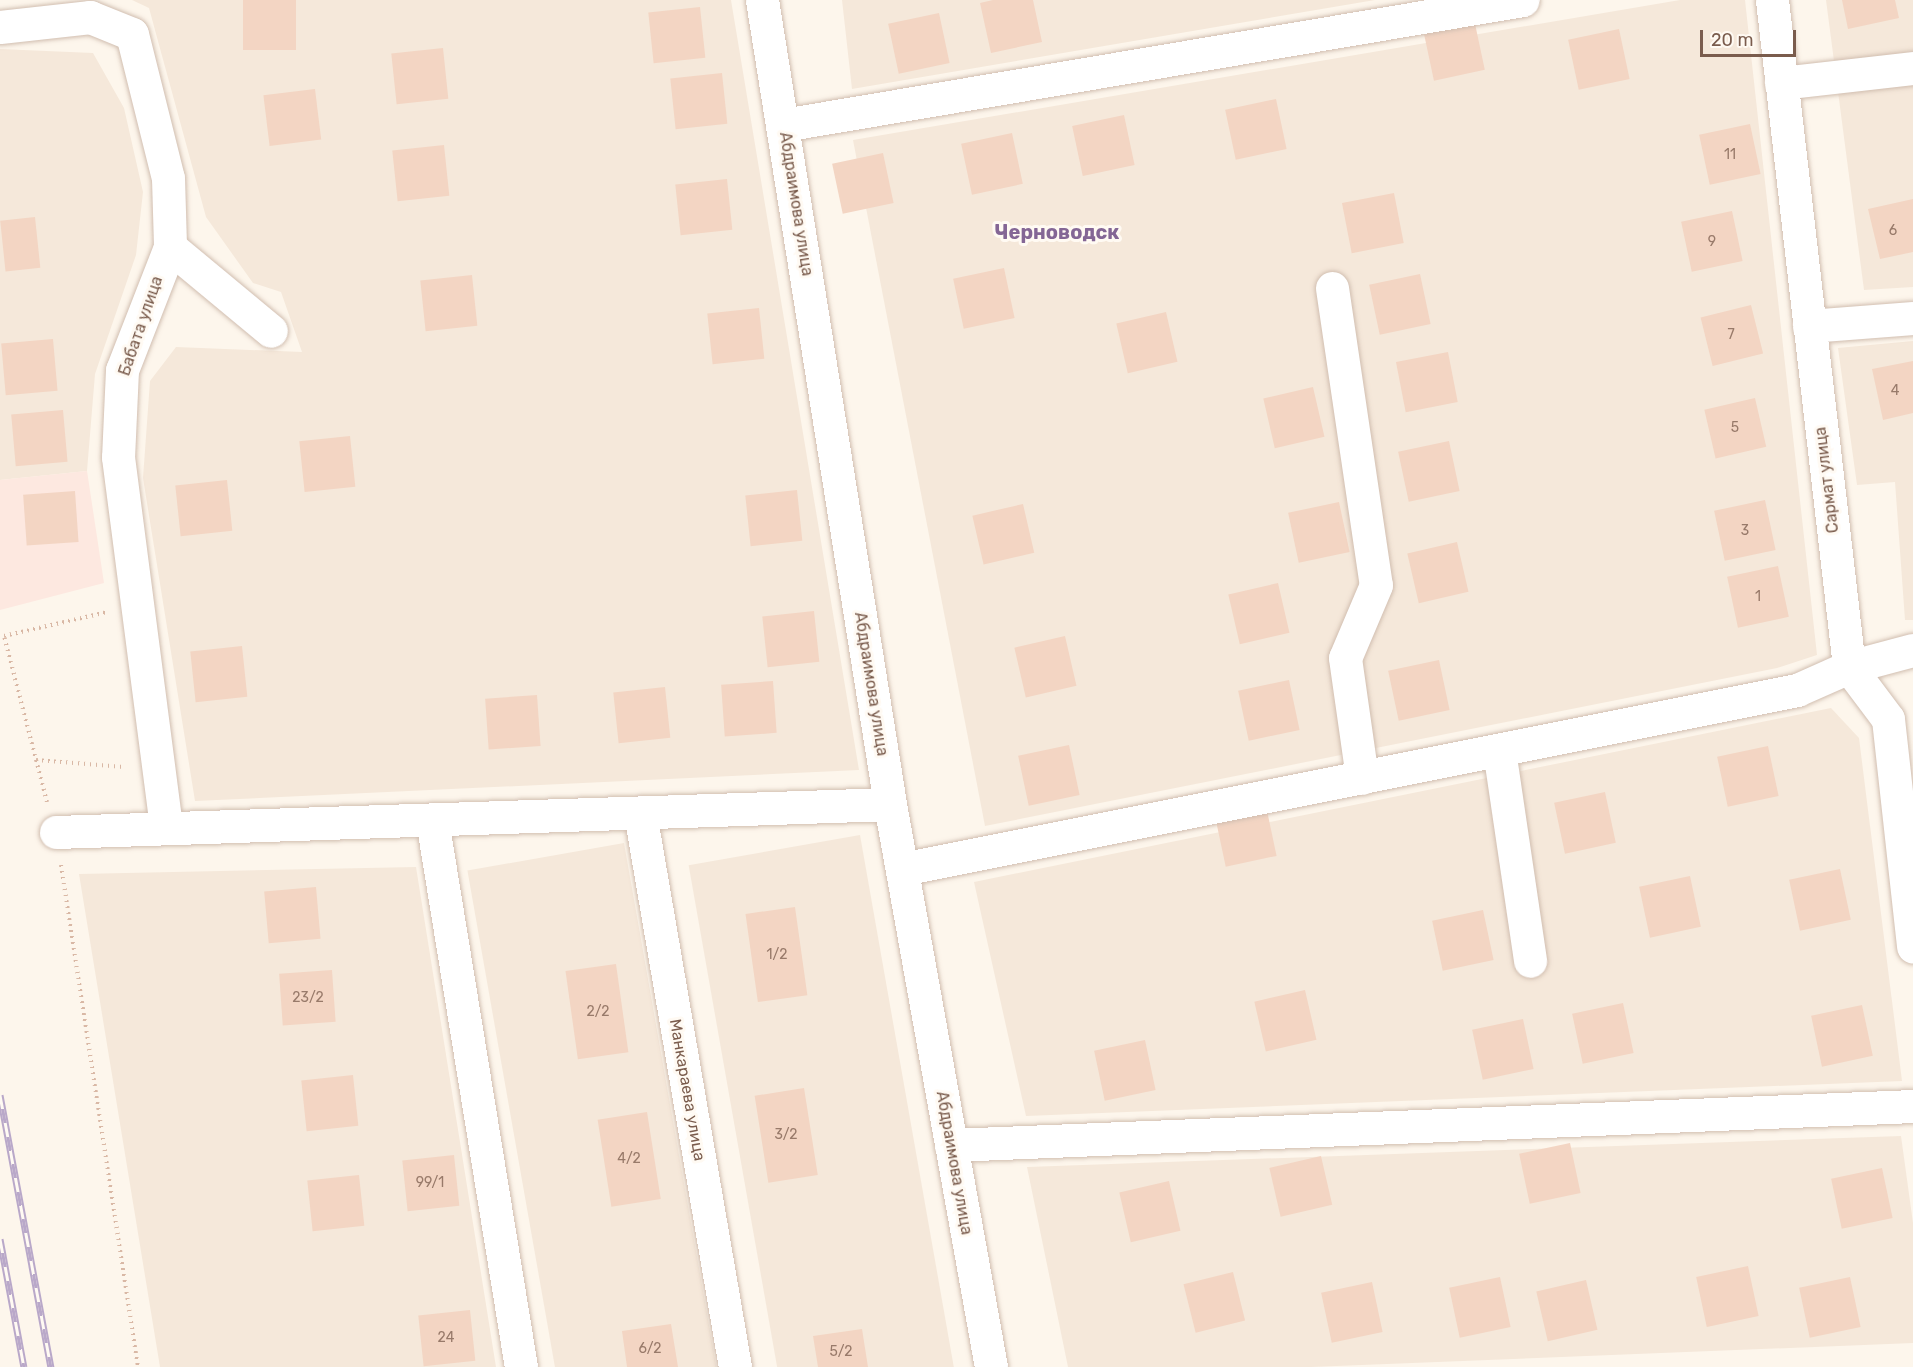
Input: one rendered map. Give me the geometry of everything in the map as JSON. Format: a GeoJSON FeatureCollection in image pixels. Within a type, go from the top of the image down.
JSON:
{"type":"FeatureCollection","features":[{"type":"Feature","properties":{"kind":"street","name":"Абдраимова улица"},"geometry":{"type":"LineString","coordinates":[[762,0],[890,804],[991,1367]]}},
{"type":"Feature","properties":{"kind":"street"},"geometry":{"type":"LineString","coordinates":[[783,125],[1523,0]]}},
{"type":"Feature","properties":{"kind":"street","name":"Сармат улица"},"geometry":{"type":"LineString","coordinates":[[1772,0],[1849,667]]}},
{"type":"Feature","properties":{"kind":"street","name":"Бабата улица"},"geometry":{"type":"LineString","coordinates":[[0,27],[90,17],[132,34],[168,178],[170,247],[122,370],[118,457],[166,828]]}},
{"type":"Feature","properties":{"kind":"street"},"geometry":{"type":"LineString","coordinates":[[1781,83],[1913,68]]}},
{"type":"Feature","properties":{"kind":"street"},"geometry":{"type":"LineString","coordinates":[[170,247],[271,331]]}},
{"type":"Feature","properties":{"kind":"street"},"geometry":{"type":"LineString","coordinates":[[1332,288],[1376,585],[1345,658],[1362,778]]}},
{"type":"Feature","properties":{"kind":"street"},"geometry":{"type":"LineString","coordinates":[[1809,326],[1913,318]]}},
{"type":"Feature","properties":{"kind":"street"},"geometry":{"type":"LineString","coordinates":[[902,870],[1797,690],[1849,667],[1913,650]]}},
{"type":"Feature","properties":{"kind":"street"},"geometry":{"type":"LineString","coordinates":[[1849,667],[1888,719],[1913,947]]}},
{"type":"Feature","properties":{"kind":"street"},"geometry":{"type":"LineString","coordinates":[[1499,750],[1530,961]]}},
{"type":"Feature","properties":{"kind":"street"},"geometry":{"type":"LineString","coordinates":[[56,832],[890,804]]}},
{"type":"Feature","properties":{"kind":"street","name":"Манкараева улица"},"geometry":{"type":"LineString","coordinates":[[640,813],[735,1367]]}},
{"type":"Feature","properties":{"kind":"street"},"geometry":{"type":"LineString","coordinates":[[432,820],[521,1367]]}},
{"type":"Feature","properties":{"kind":"street"},"geometry":{"type":"LineString","coordinates":[[951,1145],[1913,1106]]}},
{"type":"Feature","properties":{"kind":"path"},"geometry":{"type":"LineString","coordinates":[[137,604],[4,636],[56,832],[138,1367]]}},
{"type":"Feature","properties":{"kind":"path"},"geometry":{"type":"LineString","coordinates":[[36,760],[158,770]]}},
{"type":"Feature","properties":{"kind":"shaded area"},"geometry":{"type":"Polygon","coordinates":[[[132,0],[731,0],[859,770],[195,801],[143,478],[150,381],[176,347],[302,352],[281,292],[253,283],[206,217],[149,8],[132,0]]]}},
{"type":"Feature","properties":{"kind":"shaded area"},"geometry":{"type":"Polygon","coordinates":[[[842,0],[1375,0],[852,89],[842,0]]]}},
{"type":"Feature","properties":{"kind":"shaded area"},"geometry":{"type":"Polygon","coordinates":[[[1680,0],[1745,0],[1817,655],[1777,668],[985,826],[853,140],[1680,0]]]}},
{"type":"Feature","properties":{"kind":"shaded area"},"geometry":{"type":"Polygon","coordinates":[[[1826,0],[1913,0],[1913,287],[1864,290],[1826,0]]]}},
{"type":"Feature","properties":{"kind":"shaded area"},"geometry":{"type":"Polygon","coordinates":[[[0,49],[93,53],[124,108],[143,192],[136,255],[95,374],[87,471],[0,480],[0,49]]]}},
{"type":"Feature","properties":{"kind":"shaded area"},"geometry":{"type":"Polygon","coordinates":[[[1913,341],[1913,620],[1905,620],[1895,482],[1857,485],[1838,348],[1913,341]]]}},
{"type":"Feature","properties":{"kind":"shaded area"},"geometry":{"type":"Polygon","coordinates":[[[87,471],[104,583],[0,610],[0,480],[87,471]]]}},
{"type":"Feature","properties":{"kind":"shaded area"},"geometry":{"type":"Polygon","coordinates":[[[1831,708],[1859,738],[1902,1081],[1026,1116],[974,882],[1831,708]]]}},
{"type":"Feature","properties":{"kind":"shaded area"},"geometry":{"type":"Polygon","coordinates":[[[860,835],[954,1367],[777,1367],[689,865],[860,835]]]}},
{"type":"Feature","properties":{"kind":"shaded area"},"geometry":{"type":"Polygon","coordinates":[[[624,843],[716,1367],[555,1367],[467,871],[624,843]]]}},
{"type":"Feature","properties":{"kind":"shaded area"},"geometry":{"type":"Polygon","coordinates":[[[416,867],[496,1367],[160,1367],[79,874],[416,867]]]}},
{"type":"Feature","properties":{"kind":"shaded area"},"geometry":{"type":"Polygon","coordinates":[[[1901,1136],[1913,1223],[1913,1343],[1311,1367],[1068,1367],[1027,1167],[1901,1136]]]}},
{"type":"Feature","properties":{"kind":"building"},"geometry":{"type":"Polygon","coordinates":[[[243,0],[296,0],[296,50],[243,50],[243,0]]]}},
{"type":"Feature","properties":{"kind":"building"},"geometry":{"type":"Polygon","coordinates":[[[993,0],[1033,0],[1042,42],[991,53],[980,3],[993,0]]]}},
{"type":"Feature","properties":{"kind":"building"},"geometry":{"type":"Polygon","coordinates":[[[1842,0],[1895,0],[1899,18],[1848,29],[1842,0]]]}},
{"type":"Feature","properties":{"kind":"building"},"geometry":{"type":"Polygon","coordinates":[[[700,7],[705,58],[654,63],[648,12],[700,7]]]}},
{"type":"Feature","properties":{"kind":"building"},"geometry":{"type":"Polygon","coordinates":[[[939,13],[950,63],[899,74],[888,24],[939,13]]]}},
{"type":"Feature","properties":{"kind":"building"},"geometry":{"type":"Polygon","coordinates":[[[1474,19],[1485,70],[1434,81],[1423,30],[1474,19]]]}},
{"type":"Feature","properties":{"kind":"building"},"geometry":{"type":"Polygon","coordinates":[[[1619,29],[1630,79],[1579,90],[1568,40],[1619,29]]]}},
{"type":"Feature","properties":{"kind":"building"},"geometry":{"type":"Polygon","coordinates":[[[443,48],[448,99],[397,104],[391,53],[443,48]]]}},
{"type":"Feature","properties":{"kind":"building"},"geometry":{"type":"Polygon","coordinates":[[[722,73],[727,124],[676,129],[670,78],[722,73]]]}},
{"type":"Feature","properties":{"kind":"building"},"geometry":{"type":"Polygon","coordinates":[[[315,89],[321,140],[270,146],[263,95],[315,89]]]}},
{"type":"Feature","properties":{"kind":"building"},"geometry":{"type":"Polygon","coordinates":[[[1276,99],[1287,149],[1236,160],[1225,110],[1276,99]]]}},
{"type":"Feature","properties":{"kind":"building"},"geometry":{"type":"Polygon","coordinates":[[[1124,115],[1135,165],[1083,176],[1072,126],[1124,115]]]}},
{"type":"Feature","properties":{"kind":"building"},"geometry":{"type":"Polygon","coordinates":[[[1750,124],[1761,174],[1710,185],[1699,135],[1750,124]]]}},
{"type":"Feature","properties":{"kind":"building"},"geometry":{"type":"Polygon","coordinates":[[[1012,133],[1023,184],[972,195],[961,144],[1012,133]]]}},
{"type":"Feature","properties":{"kind":"building"},"geometry":{"type":"Polygon","coordinates":[[[444,145],[449,196],[398,201],[392,150],[444,145]]]}},
{"type":"Feature","properties":{"kind":"building"},"geometry":{"type":"Polygon","coordinates":[[[883,153],[894,203],[843,214],[832,164],[883,153]]]}},
{"type":"Feature","properties":{"kind":"building"},"geometry":{"type":"Polygon","coordinates":[[[727,179],[732,230],[681,235],[675,184],[727,179]]]}},
{"type":"Feature","properties":{"kind":"building"},"geometry":{"type":"Polygon","coordinates":[[[1394,193],[1404,243],[1352,253],[1342,203],[1394,193]]]}},
{"type":"Feature","properties":{"kind":"building"},"geometry":{"type":"Polygon","coordinates":[[[1913,199],[1913,252],[1880,259],[1868,209],[1913,199]]]}},
{"type":"Feature","properties":{"kind":"building"},"geometry":{"type":"Polygon","coordinates":[[[1732,211],[1743,261],[1692,272],[1681,222],[1732,211]]]}},
{"type":"Feature","properties":{"kind":"building"},"geometry":{"type":"Polygon","coordinates":[[[35,217],[40,268],[6,271],[0,221],[35,217]]]}},
{"type":"Feature","properties":{"kind":"building"},"geometry":{"type":"Polygon","coordinates":[[[1004,268],[1015,318],[964,329],[953,279],[1004,268]]]}},
{"type":"Feature","properties":{"kind":"building"},"geometry":{"type":"Polygon","coordinates":[[[1420,274],[1431,324],[1380,335],[1369,285],[1420,274]]]}},
{"type":"Feature","properties":{"kind":"building"},"geometry":{"type":"Polygon","coordinates":[[[472,275],[477,326],[426,331],[420,280],[472,275]]]}},
{"type":"Feature","properties":{"kind":"building"},"geometry":{"type":"Polygon","coordinates":[[[1751,305],[1763,354],[1713,366],[1701,318],[1751,305]]]}},
{"type":"Feature","properties":{"kind":"building"},"geometry":{"type":"Polygon","coordinates":[[[759,308],[764,359],[713,364],[707,313],[759,308]]]}},
{"type":"Feature","properties":{"kind":"building"},"geometry":{"type":"Polygon","coordinates":[[[1166,312],[1177,362],[1128,373],[1116,323],[1166,312]]]}},
{"type":"Feature","properties":{"kind":"building"},"geometry":{"type":"Polygon","coordinates":[[[53,339],[58,391],[6,395],[1,344],[53,339]]]}},
{"type":"Feature","properties":{"kind":"building"},"geometry":{"type":"Polygon","coordinates":[[[1448,352],[1458,402],[1406,412],[1396,362],[1448,352]]]}},
{"type":"Feature","properties":{"kind":"building"},"geometry":{"type":"Polygon","coordinates":[[[1913,361],[1913,413],[1883,420],[1872,369],[1913,361]]]}},
{"type":"Feature","properties":{"kind":"building"},"geometry":{"type":"Polygon","coordinates":[[[1313,387],[1324,437],[1275,448],[1263,398],[1313,387]]]}},
{"type":"Feature","properties":{"kind":"building"},"geometry":{"type":"Polygon","coordinates":[[[1755,398],[1766,447],[1716,458],[1704,410],[1755,398]]]}},
{"type":"Feature","properties":{"kind":"building"},"geometry":{"type":"Polygon","coordinates":[[[63,410],[68,462],[16,466],[11,415],[63,410]]]}},
{"type":"Feature","properties":{"kind":"building"},"geometry":{"type":"Polygon","coordinates":[[[350,436],[355,487],[305,492],[299,441],[350,436]]]}},
{"type":"Feature","properties":{"kind":"building"},"geometry":{"type":"Polygon","coordinates":[[[1449,441],[1460,491],[1409,502],[1398,452],[1449,441]]]}},
{"type":"Feature","properties":{"kind":"building"},"geometry":{"type":"Polygon","coordinates":[[[227,480],[232,531],[181,536],[175,485],[227,480]]]}},
{"type":"Feature","properties":{"kind":"building"},"geometry":{"type":"Polygon","coordinates":[[[797,490],[802,541],[751,546],[745,495],[797,490]]]}},
{"type":"Feature","properties":{"kind":"building"},"geometry":{"type":"Polygon","coordinates":[[[75,491],[79,542],[27,546],[23,495],[75,491]]]}},
{"type":"Feature","properties":{"kind":"building"},"geometry":{"type":"Polygon","coordinates":[[[1765,500],[1776,550],[1725,561],[1714,511],[1765,500]]]}},
{"type":"Feature","properties":{"kind":"building"},"geometry":{"type":"Polygon","coordinates":[[[1339,502],[1350,552],[1299,563],[1288,513],[1339,502]]]}},
{"type":"Feature","properties":{"kind":"building"},"geometry":{"type":"Polygon","coordinates":[[[1023,504],[1034,553],[984,564],[972,516],[1023,504]]]}},
{"type":"Feature","properties":{"kind":"building"},"geometry":{"type":"Polygon","coordinates":[[[1457,542],[1468,592],[1419,603],[1407,553],[1457,542]]]}},
{"type":"Feature","properties":{"kind":"building"},"geometry":{"type":"Polygon","coordinates":[[[1778,566],[1789,617],[1738,628],[1727,577],[1778,566]]]}},
{"type":"Feature","properties":{"kind":"building"},"geometry":{"type":"Polygon","coordinates":[[[1278,583],[1289,633],[1240,644],[1228,594],[1278,583]]]}},
{"type":"Feature","properties":{"kind":"building"},"geometry":{"type":"Polygon","coordinates":[[[814,611],[819,662],[768,667],[762,616],[814,611]]]}},
{"type":"Feature","properties":{"kind":"building"},"geometry":{"type":"Polygon","coordinates":[[[1065,636],[1076,686],[1026,697],[1014,648],[1065,636]]]}},
{"type":"Feature","properties":{"kind":"building"},"geometry":{"type":"Polygon","coordinates":[[[242,646],[247,697],[196,702],[190,651],[242,646]]]}},
{"type":"Feature","properties":{"kind":"building"},"geometry":{"type":"Polygon","coordinates":[[[1439,660],[1450,710],[1399,721],[1388,671],[1439,660]]]}},
{"type":"Feature","properties":{"kind":"building"},"geometry":{"type":"Polygon","coordinates":[[[1289,680],[1300,730],[1249,741],[1238,691],[1289,680]]]}},
{"type":"Feature","properties":{"kind":"building"},"geometry":{"type":"Polygon","coordinates":[[[773,681],[777,733],[725,737],[721,685],[773,681]]]}},
{"type":"Feature","properties":{"kind":"building"},"geometry":{"type":"Polygon","coordinates":[[[665,687],[670,738],[619,743],[613,692],[665,687]]]}},
{"type":"Feature","properties":{"kind":"building"},"geometry":{"type":"Polygon","coordinates":[[[537,695],[541,746],[489,750],[485,699],[537,695]]]}},
{"type":"Feature","properties":{"kind":"building"},"geometry":{"type":"Polygon","coordinates":[[[1069,745],[1080,795],[1029,806],[1018,756],[1069,745]]]}},
{"type":"Feature","properties":{"kind":"building"},"geometry":{"type":"Polygon","coordinates":[[[1768,746],[1779,796],[1728,807],[1717,757],[1768,746]]]}},
{"type":"Feature","properties":{"kind":"building"},"geometry":{"type":"Polygon","coordinates":[[[1605,792],[1616,843],[1565,854],[1554,803],[1605,792]]]}},
{"type":"Feature","properties":{"kind":"building"},"geometry":{"type":"Polygon","coordinates":[[[1266,806],[1277,856],[1226,867],[1215,817],[1266,806]]]}},
{"type":"Feature","properties":{"kind":"building"},"geometry":{"type":"Polygon","coordinates":[[[1840,869],[1851,920],[1800,931],[1789,880],[1840,869]]]}},
{"type":"Feature","properties":{"kind":"building"},"geometry":{"type":"Polygon","coordinates":[[[1690,876],[1701,927],[1650,938],[1639,887],[1690,876]]]}},
{"type":"Feature","properties":{"kind":"building"},"geometry":{"type":"Polygon","coordinates":[[[316,887],[321,939],[269,943],[264,892],[316,887]]]}},
{"type":"Feature","properties":{"kind":"building"},"geometry":{"type":"Polygon","coordinates":[[[795,907],[807,995],[758,1002],[745,914],[795,907]]]}},
{"type":"Feature","properties":{"kind":"building"},"geometry":{"type":"Polygon","coordinates":[[[1483,910],[1494,960],[1443,971],[1432,921],[1483,910]]]}},
{"type":"Feature","properties":{"kind":"building"},"geometry":{"type":"Polygon","coordinates":[[[616,964],[628,1052],[578,1059],[565,971],[616,964]]]}},
{"type":"Feature","properties":{"kind":"building"},"geometry":{"type":"Polygon","coordinates":[[[332,970],[336,1022],[283,1026],[279,974],[332,970]]]}},
{"type":"Feature","properties":{"kind":"building"},"geometry":{"type":"Polygon","coordinates":[[[1305,990],[1316,1040],[1266,1051],[1254,1002],[1305,990]]]}},
{"type":"Feature","properties":{"kind":"building"},"geometry":{"type":"Polygon","coordinates":[[[1623,1003],[1634,1053],[1583,1064],[1572,1014],[1623,1003]]]}},
{"type":"Feature","properties":{"kind":"building"},"geometry":{"type":"Polygon","coordinates":[[[1862,1005],[1873,1056],[1822,1067],[1811,1016],[1862,1005]]]}},
{"type":"Feature","properties":{"kind":"building"},"geometry":{"type":"Polygon","coordinates":[[[1523,1019],[1534,1069],[1483,1080],[1472,1030],[1523,1019]]]}},
{"type":"Feature","properties":{"kind":"building"},"geometry":{"type":"Polygon","coordinates":[[[1145,1040],[1156,1090],[1105,1101],[1094,1051],[1145,1040]]]}},
{"type":"Feature","properties":{"kind":"building"},"geometry":{"type":"Polygon","coordinates":[[[353,1075],[358,1126],[307,1131],[301,1080],[353,1075]]]}},
{"type":"Feature","properties":{"kind":"building"},"geometry":{"type":"Polygon","coordinates":[[[804,1088],[818,1175],[768,1183],[755,1096],[804,1088]]]}},
{"type":"Feature","properties":{"kind":"building"},"geometry":{"type":"Polygon","coordinates":[[[647,1112],[661,1199],[611,1207],[598,1120],[647,1112]]]}},
{"type":"Feature","properties":{"kind":"building"},"geometry":{"type":"Polygon","coordinates":[[[1570,1143],[1581,1193],[1530,1204],[1519,1154],[1570,1143]]]}},
{"type":"Feature","properties":{"kind":"building"},"geometry":{"type":"Polygon","coordinates":[[[454,1155],[459,1206],[408,1211],[402,1160],[454,1155]]]}},
{"type":"Feature","properties":{"kind":"building"},"geometry":{"type":"Polygon","coordinates":[[[1321,1156],[1332,1205],[1281,1217],[1269,1168],[1321,1156]]]}},
{"type":"Feature","properties":{"kind":"building"},"geometry":{"type":"Polygon","coordinates":[[[1882,1168],[1893,1218],[1842,1229],[1831,1179],[1882,1168]]]}},
{"type":"Feature","properties":{"kind":"building"},"geometry":{"type":"Polygon","coordinates":[[[359,1175],[364,1226],[313,1231],[307,1180],[359,1175]]]}},
{"type":"Feature","properties":{"kind":"building"},"geometry":{"type":"Polygon","coordinates":[[[1169,1181],[1180,1231],[1131,1242],[1119,1192],[1169,1181]]]}},
{"type":"Feature","properties":{"kind":"building"},"geometry":{"type":"Polygon","coordinates":[[[1748,1266],[1759,1316],[1707,1327],[1696,1277],[1748,1266]]]}},
{"type":"Feature","properties":{"kind":"building"},"geometry":{"type":"Polygon","coordinates":[[[1233,1272],[1245,1321],[1196,1333],[1184,1284],[1233,1272]]]}},
{"type":"Feature","properties":{"kind":"building"},"geometry":{"type":"Polygon","coordinates":[[[1500,1277],[1511,1327],[1460,1338],[1449,1288],[1500,1277]]]}},
{"type":"Feature","properties":{"kind":"building"},"geometry":{"type":"Polygon","coordinates":[[[1850,1277],[1861,1327],[1810,1338],[1799,1288],[1850,1277]]]}},
{"type":"Feature","properties":{"kind":"building"},"geometry":{"type":"Polygon","coordinates":[[[1586,1280],[1597,1330],[1548,1341],[1536,1291],[1586,1280]]]}},
{"type":"Feature","properties":{"kind":"building"},"geometry":{"type":"Polygon","coordinates":[[[1372,1282],[1383,1332],[1332,1343],[1321,1293],[1372,1282]]]}},
{"type":"Feature","properties":{"kind":"building"},"geometry":{"type":"Polygon","coordinates":[[[470,1310],[475,1361],[424,1366],[418,1315],[470,1310]]]}},
{"type":"Feature","properties":{"kind":"building"},"geometry":{"type":"Polygon","coordinates":[[[671,1324],[678,1367],[627,1367],[622,1331],[671,1324]]]}},
{"type":"Feature","properties":{"kind":"building"},"geometry":{"type":"Polygon","coordinates":[[[862,1329],[868,1367],[818,1367],[813,1336],[862,1329]]]}},
{"type":"Feature","properties":{"kind":"railway"},"geometry":{"type":"LineString","coordinates":[[0,1095],[51,1367]]}},
{"type":"Feature","properties":{"kind":"railway"},"geometry":{"type":"LineString","coordinates":[[0,1239],[24,1367]]}},
{"type":"Feature","properties":{"kind":"district","name":"Черноводск"},"geometry":{"type":"Point","coordinates":[1057,232]}}]}
